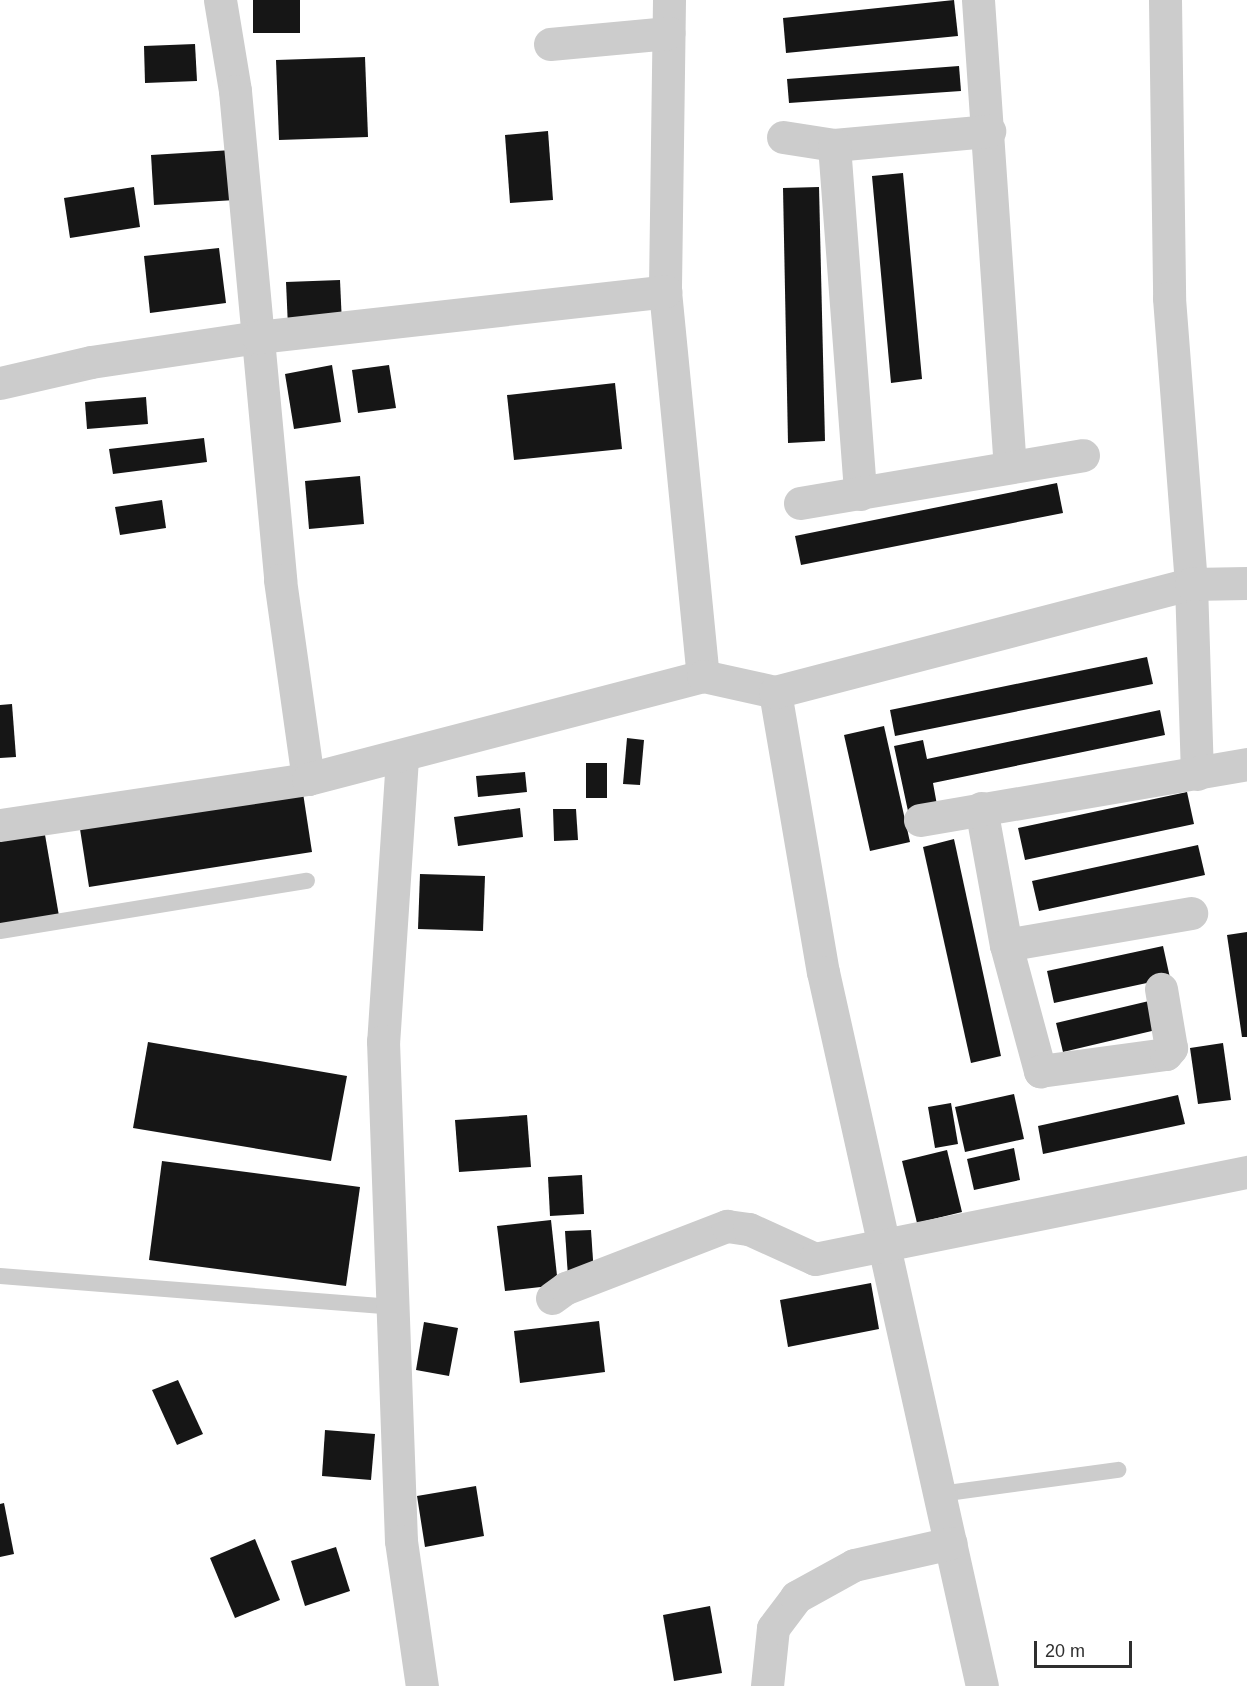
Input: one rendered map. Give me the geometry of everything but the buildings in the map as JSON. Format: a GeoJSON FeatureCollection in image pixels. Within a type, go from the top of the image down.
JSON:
{"type":"FeatureCollection","features":[{"type":"Feature","properties":{"kind":"street"},"geometry":{"type":"LineString","coordinates":[[220,0],[235,91],[280,580],[308,779]]}},
{"type":"Feature","properties":{"kind":"street"},"geometry":{"type":"LineString","coordinates":[[669,0],[665,291],[703,676]]}},
{"type":"Feature","properties":{"kind":"street"},"geometry":{"type":"LineString","coordinates":[[978,0],[989,131],[1010,466]]}},
{"type":"Feature","properties":{"kind":"street"},"geometry":{"type":"LineString","coordinates":[[1165,0],[1169,297],[1191,584],[1197,774]]}},
{"type":"Feature","properties":{"kind":"street"},"geometry":{"type":"LineString","coordinates":[[550,44],[668,33]]}},
{"type":"Feature","properties":{"kind":"street"},"geometry":{"type":"LineString","coordinates":[[783,137],[834,145],[989,131]]}},
{"type":"Feature","properties":{"kind":"street"},"geometry":{"type":"LineString","coordinates":[[834,145],[860,494]]}},
{"type":"Feature","properties":{"kind":"street"},"geometry":{"type":"LineString","coordinates":[[0,383],[91,362],[258,337],[665,291]]}},
{"type":"Feature","properties":{"kind":"street"},"geometry":{"type":"LineString","coordinates":[[800,503],[1083,455]]}},
{"type":"Feature","properties":{"kind":"street"},"geometry":{"type":"LineString","coordinates":[[0,825],[308,779],[402,758],[703,676],[775,692],[1191,584],[1247,583]]}},
{"type":"Feature","properties":{"kind":"street"},"geometry":{"type":"LineString","coordinates":[[775,692],[823,972],[886,1243],[982,1686]]}},
{"type":"Feature","properties":{"kind":"street"},"geometry":{"type":"LineString","coordinates":[[402,758],[383,1041],[396,1307],[401,1541],[422,1686]]}},
{"type":"Feature","properties":{"kind":"street"},"geometry":{"type":"LineString","coordinates":[[920,820],[1247,764]]}},
{"type":"Feature","properties":{"kind":"street"},"geometry":{"type":"LineString","coordinates":[[981,808],[1006,945],[1040,1071],[1166,1054],[1171,1048],[1161,989]]}},
{"type":"Feature","properties":{"kind":"street"},"geometry":{"type":"LineString","coordinates":[[1006,945],[1191,913]]}},
{"type":"Feature","properties":{"kind":"street"},"geometry":{"type":"LineString","coordinates":[[552,1298],[703,1231],[727,1226],[749,1229],[815,1259],[1247,1172]]}},
{"type":"Feature","properties":{"kind":"street"},"geometry":{"type":"LineString","coordinates":[[767,1686],[773,1628],[796,1597],[854,1565],[951,1543]]}},
{"type":"Feature","properties":{"kind":"lane"},"geometry":{"type":"LineString","coordinates":[[0,931],[307,881]]}},
{"type":"Feature","properties":{"kind":"lane"},"geometry":{"type":"LineString","coordinates":[[0,1276],[396,1307]]}},
{"type":"Feature","properties":{"kind":"lane"},"geometry":{"type":"LineString","coordinates":[[940,1494],[1118,1470]]}}]}
